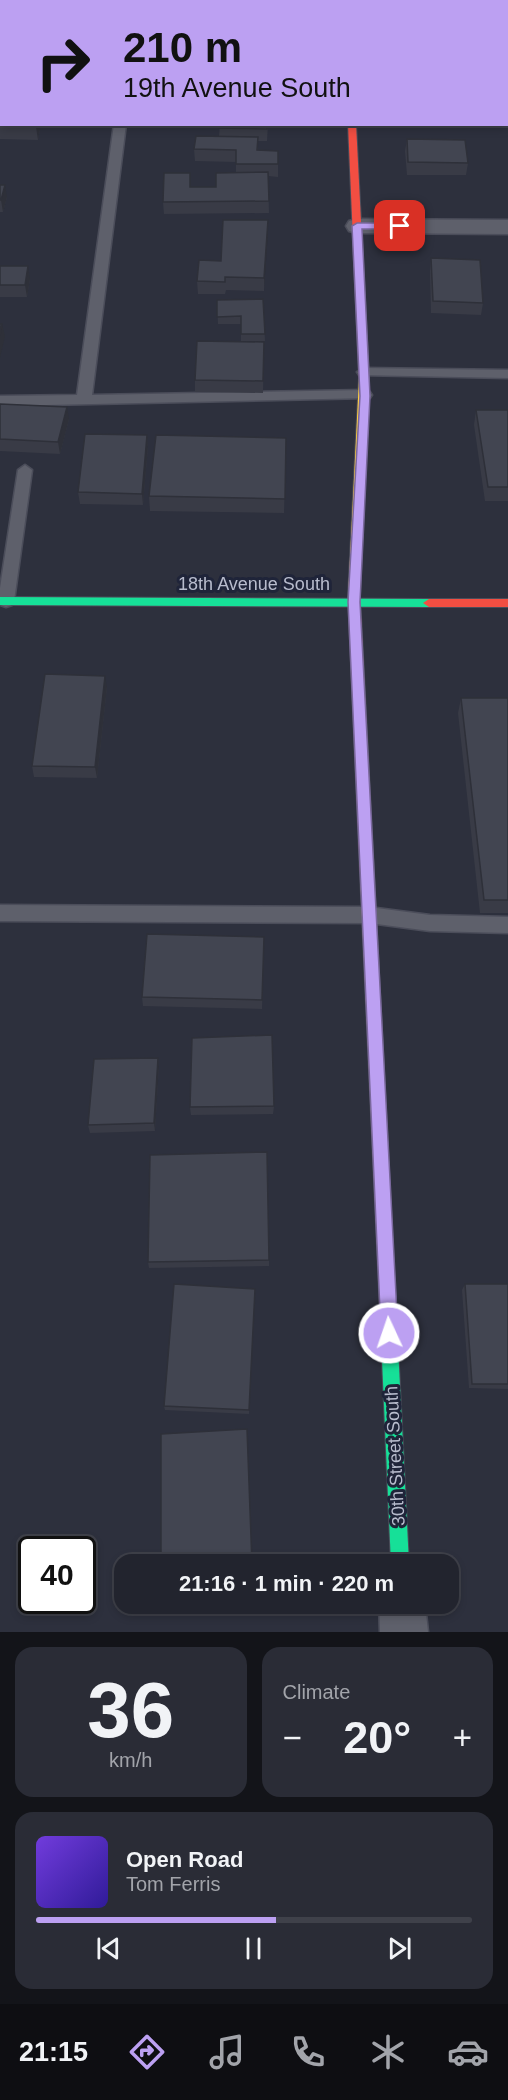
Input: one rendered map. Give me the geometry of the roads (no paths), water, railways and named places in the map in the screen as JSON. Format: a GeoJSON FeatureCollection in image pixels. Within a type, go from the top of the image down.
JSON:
{"type":"FeatureCollection","features":[{"type":"Feature","properties":{"kind":"street","name":"30th Street South"},"geometry":{"type":"LineString","coordinates":[[352,126],[365,396],[354,602],[400,1554]]}},
{"type":"Feature","properties":{"kind":"street"},"geometry":{"type":"LineString","coordinates":[[357,226],[508,227]]}},
{"type":"Feature","properties":{"kind":"street","name":"18th Avenue South"},"geometry":{"type":"LineString","coordinates":[[3,601],[508,603]]}},
{"type":"Feature","properties":{"kind":"street"},"geometry":{"type":"LineString","coordinates":[[403,1614],[404,1632]]}},
{"type":"Feature","properties":{"kind":"lane"},"geometry":{"type":"LineString","coordinates":[[84,399],[120,126]]}},
{"type":"Feature","properties":{"kind":"lane"},"geometry":{"type":"LineString","coordinates":[[364,372],[508,374]]}},
{"type":"Feature","properties":{"kind":"lane"},"geometry":{"type":"LineString","coordinates":[[0,401],[365,396]]}},
{"type":"Feature","properties":{"kind":"lane"},"geometry":{"type":"LineString","coordinates":[[3,601],[25,470]]}},
{"type":"Feature","properties":{"kind":"lane"},"geometry":{"type":"LineString","coordinates":[[0,913],[369,915],[430,923],[508,926]]}}]}
